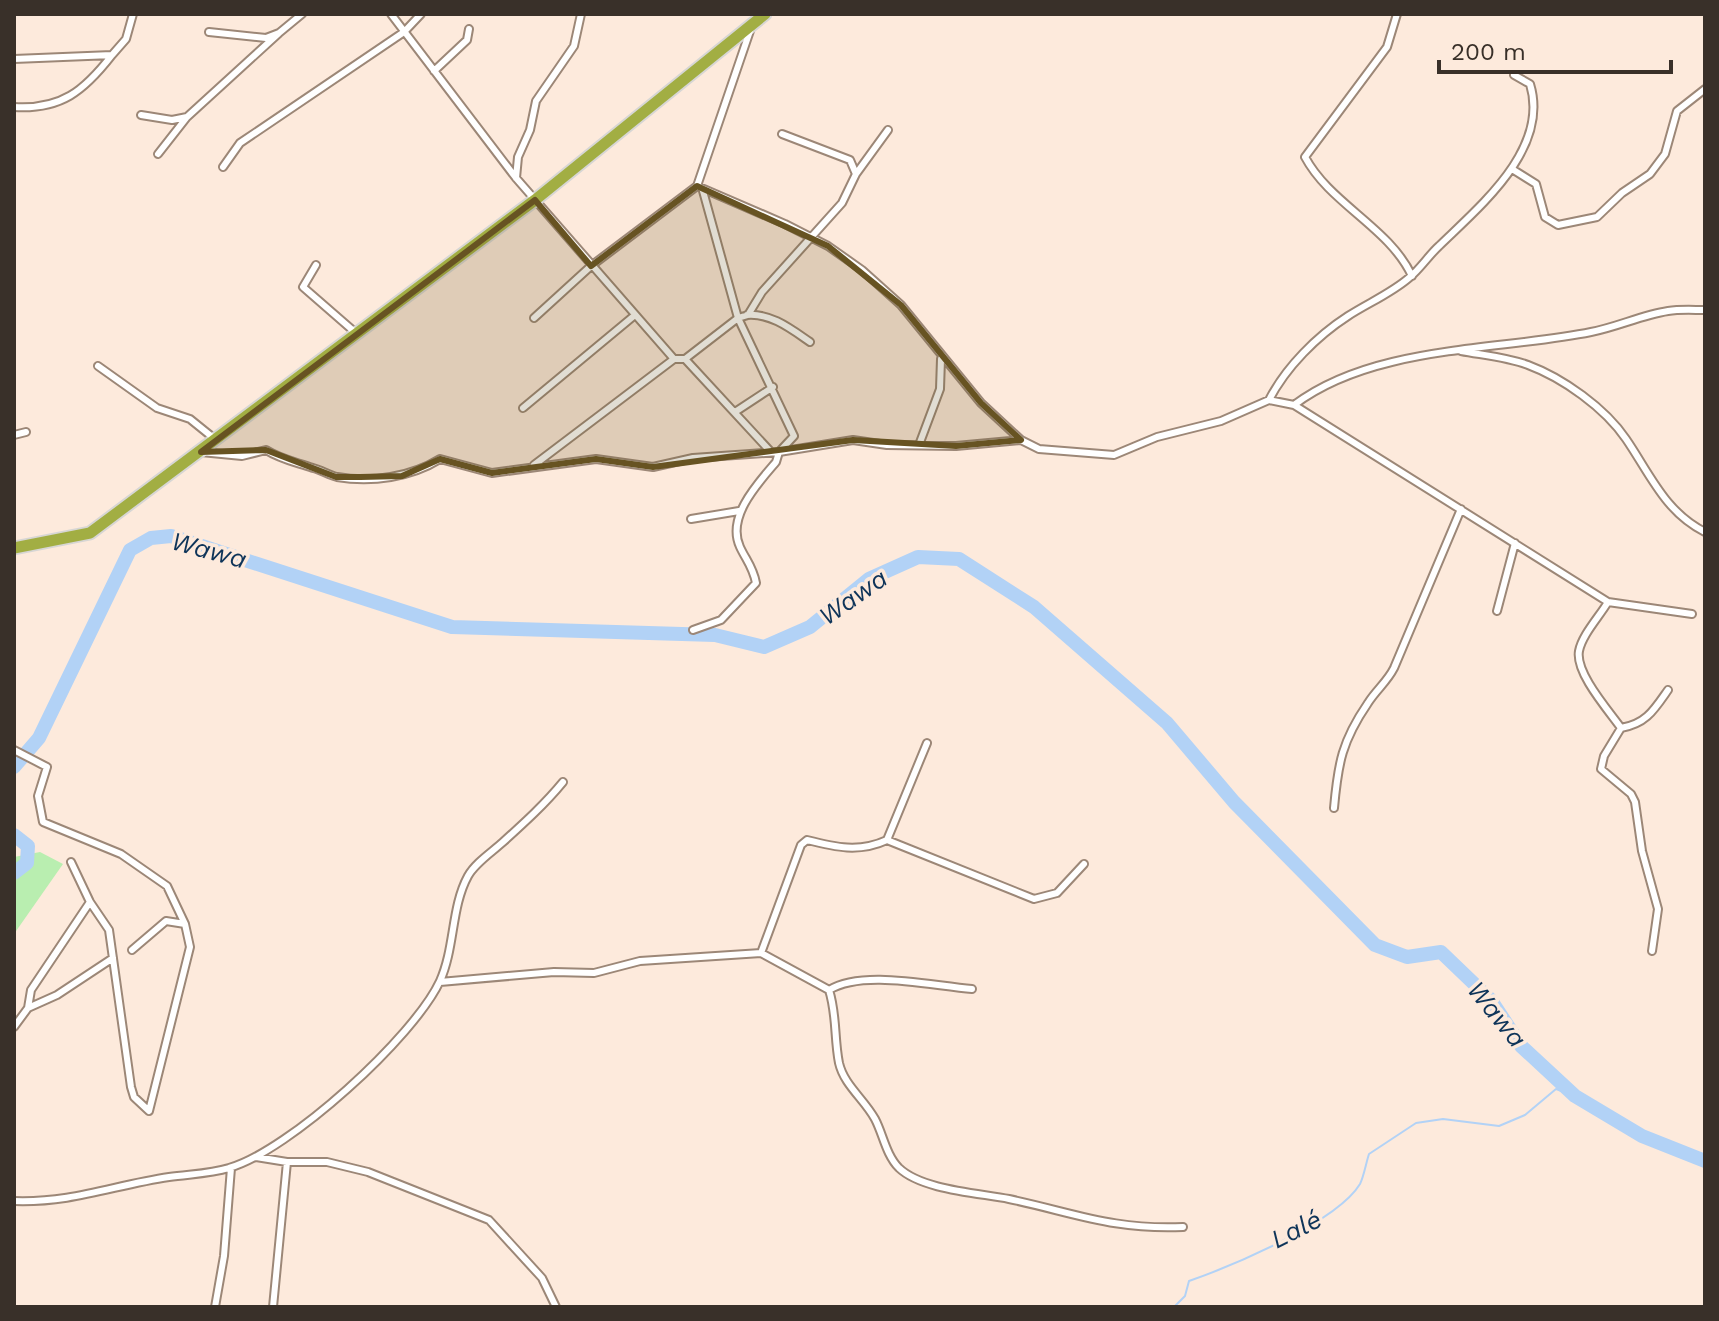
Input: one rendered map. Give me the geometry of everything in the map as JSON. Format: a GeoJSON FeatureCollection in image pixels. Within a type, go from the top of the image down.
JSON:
{"type":"FeatureCollection","features":[{"type":"Feature","properties":{"kind":"highway"},"geometry":{"type":"LineString","coordinates":[[14,548],[90,533],[535,200],[765,14]]}},
{"type":"Feature","properties":{"kind":"street"},"geometry":{"type":"LineString","coordinates":[[14,107],[52,107],[91,82],[126,39],[133,14]]}},
{"type":"Feature","properties":{"kind":"street"},"geometry":{"type":"LineString","coordinates":[[158,154],[187,117],[302,14]]}},
{"type":"Feature","properties":{"kind":"street"},"geometry":{"type":"LineString","coordinates":[[391,14],[516,178],[674,359]]}},
{"type":"Feature","properties":{"kind":"street"},"geometry":{"type":"LineString","coordinates":[[223,167],[240,143],[404,32],[421,14]]}},
{"type":"Feature","properties":{"kind":"street"},"geometry":{"type":"LineString","coordinates":[[516,178],[518,157],[530,130],[536,101],[574,46],[581,14]]}},
{"type":"Feature","properties":{"kind":"street"},"geometry":{"type":"LineString","coordinates":[[1397,14],[1387,47],[1305,157],[1336,196],[1371,225],[1412,276]]}},
{"type":"Feature","properties":{"kind":"street"},"geometry":{"type":"LineString","coordinates":[[693,630],[721,620],[756,583],[753,568],[738,545],[739,511],[776,462],[779,452],[794,436],[740,321],[700,189],[751,28]]}},
{"type":"Feature","properties":{"kind":"street"},"geometry":{"type":"LineString","coordinates":[[434,71],[467,40],[469,29]]}},
{"type":"Feature","properties":{"kind":"street"},"geometry":{"type":"LineString","coordinates":[[209,32],[266,38],[279,33]]}},
{"type":"Feature","properties":{"kind":"street"},"geometry":{"type":"LineString","coordinates":[[15,61],[112,55]]}},
{"type":"Feature","properties":{"kind":"street"},"geometry":{"type":"LineString","coordinates":[[1269,400],[1278,382],[1299,358],[1333,329],[1412,276],[1512,169],[1526,143],[1535,99],[1530,84],[1514,75]]}},
{"type":"Feature","properties":{"kind":"street"},"geometry":{"type":"LineString","coordinates":[[1512,169],[1536,184],[1545,217],[1558,225],[1597,217],[1659,166],[1677,111],[1705,89]]}},
{"type":"Feature","properties":{"kind":"street"},"geometry":{"type":"LineString","coordinates":[[141,115],[172,120],[187,117]]}},
{"type":"Feature","properties":{"kind":"street"},"geometry":{"type":"LineString","coordinates":[[532,466],[674,359],[685,359],[748,315],[762,292],[842,203],[856,174],[888,130]]}},
{"type":"Feature","properties":{"kind":"street"},"geometry":{"type":"LineString","coordinates":[[782,134],[850,160],[856,174]]}},
{"type":"Feature","properties":{"kind":"street"},"geometry":{"type":"LineString","coordinates":[[700,189],[811,237],[862,270],[901,305],[941,359],[981,403],[1021,440],[1057,453],[1114,455],[1157,437],[1221,421],[1269,400],[1294,405],[1608,602],[1692,614]]}},
{"type":"Feature","properties":{"kind":"street"},"geometry":{"type":"LineString","coordinates":[[534,318],[591,266],[700,189]]}},
{"type":"Feature","properties":{"kind":"street"},"geometry":{"type":"LineString","coordinates":[[316,265],[303,287],[357,334]]}},
{"type":"Feature","properties":{"kind":"street"},"geometry":{"type":"LineString","coordinates":[[1294,405],[1321,384],[1457,351],[1590,332],[1668,311],[1705,310]]}},
{"type":"Feature","properties":{"kind":"street"},"geometry":{"type":"LineString","coordinates":[[748,315],[760,314],[779,322],[810,342]]}},
{"type":"Feature","properties":{"kind":"street"},"geometry":{"type":"LineString","coordinates":[[523,408],[635,315]]}},
{"type":"Feature","properties":{"kind":"street"},"geometry":{"type":"LineString","coordinates":[[1457,351],[1526,364],[1570,389],[1600,411],[1624,436],[1673,512],[1705,532]]}},
{"type":"Feature","properties":{"kind":"street"},"geometry":{"type":"LineString","coordinates":[[685,359],[770,451]]}},
{"type":"Feature","properties":{"kind":"street"},"geometry":{"type":"LineString","coordinates":[[919,445],[940,389],[941,359]]}},
{"type":"Feature","properties":{"kind":"street"},"geometry":{"type":"LineString","coordinates":[[98,366],[157,408],[190,419],[216,440]]}},
{"type":"Feature","properties":{"kind":"street"},"geometry":{"type":"LineString","coordinates":[[735,412],[773,387]]}},
{"type":"Feature","properties":{"kind":"street"},"geometry":{"type":"LineString","coordinates":[[14,435],[26,432]]}},
{"type":"Feature","properties":{"kind":"street"},"geometry":{"type":"LineString","coordinates":[[201,452],[242,456],[266,450],[282,460],[336,477],[402,476],[418,472],[440,459],[492,473],[596,459],[653,467],[693,458],[779,452],[853,440],[956,446],[1021,440]]}},
{"type":"Feature","properties":{"kind":"street"},"geometry":{"type":"LineString","coordinates":[[1334,808],[1338,758],[1370,700],[1384,687],[1394,668],[1461,509]]}},
{"type":"Feature","properties":{"kind":"street"},"geometry":{"type":"LineString","coordinates":[[691,519],[739,511]]}},
{"type":"Feature","properties":{"kind":"street"},"geometry":{"type":"LineString","coordinates":[[1497,611],[1515,543]]}},
{"type":"Feature","properties":{"kind":"street"},"geometry":{"type":"LineString","coordinates":[[1608,602],[1580,648],[1579,659],[1589,682],[1621,728]]}},
{"type":"Feature","properties":{"kind":"street"},"geometry":{"type":"LineString","coordinates":[[1652,951],[1658,909],[1642,851],[1635,802],[1631,794],[1601,769],[1604,756],[1621,728],[1638,725],[1648,717],[1668,690]]}},
{"type":"Feature","properties":{"kind":"street"},"geometry":{"type":"LineString","coordinates":[[887,840],[927,743]]}},
{"type":"Feature","properties":{"kind":"street"},"geometry":{"type":"LineString","coordinates":[[14,750],[47,767],[38,796],[43,822],[121,854],[167,886],[185,924],[190,947],[149,1111],[134,1097],[131,1087],[109,930],[90,902],[71,862]]}},
{"type":"Feature","properties":{"kind":"street"},"geometry":{"type":"LineString","coordinates":[[14,1201],[39,1202],[103,1194],[167,1177],[231,1168],[256,1157],[347,1089],[408,1028],[440,982],[468,874],[544,805],[563,782]]}},
{"type":"Feature","properties":{"kind":"street"},"geometry":{"type":"LineString","coordinates":[[761,953],[801,845],[807,840],[859,849],[887,840],[1034,899],[1057,893],[1084,864]]}},
{"type":"Feature","properties":{"kind":"street"},"geometry":{"type":"LineString","coordinates":[[14,1027],[28,1008],[31,990],[90,902]]}},
{"type":"Feature","properties":{"kind":"street"},"geometry":{"type":"LineString","coordinates":[[132,950],[166,921],[185,924]]}},
{"type":"Feature","properties":{"kind":"street"},"geometry":{"type":"LineString","coordinates":[[440,982],[554,972],[594,973],[640,961],[761,953],[829,990],[837,1016],[839,1065],[848,1083],[873,1115],[900,1169],[978,1197],[1007,1199],[1087,1221],[1144,1229],[1183,1227]]}},
{"type":"Feature","properties":{"kind":"street"},"geometry":{"type":"LineString","coordinates":[[28,1008],[57,995],[113,958]]}},
{"type":"Feature","properties":{"kind":"street"},"geometry":{"type":"LineString","coordinates":[[829,990],[843,982],[866,980],[972,989]]}},
{"type":"Feature","properties":{"kind":"street"},"geometry":{"type":"LineString","coordinates":[[256,1157],[287,1162],[327,1162],[368,1172],[489,1220],[542,1278],[556,1307]]}},
{"type":"Feature","properties":{"kind":"street"},"geometry":{"type":"LineString","coordinates":[[273,1307],[287,1162]]}},
{"type":"Feature","properties":{"kind":"street"},"geometry":{"type":"LineString","coordinates":[[215,1307],[224,1256],[231,1168]]}},
{"type":"Feature","properties":{"kind":"highlighted area"},"geometry":{"type":"Polygon","coordinates":[[[697,186],[828,246],[901,305],[981,403],[1021,440],[956,446],[853,440],[653,467],[596,459],[492,473],[440,459],[402,476],[360,477],[336,477],[266,450],[201,452],[535,200],[591,266],[697,186]]]}},
{"type":"Feature","properties":{"kind":"green space"},"geometry":{"type":"Polygon","coordinates":[[[40,852],[63,864],[14,934],[14,857],[40,852]]]}},
{"type":"Feature","properties":{"kind":"waterway","name":"Wawa"},"geometry":{"type":"LineString","coordinates":[[14,767],[39,738],[130,550],[151,538],[171,536],[452,627],[715,635],[764,647],[810,627],[869,579],[918,557],[959,559],[1034,607],[1167,723],[1234,802],[1375,945],[1407,957],[1441,952],[1491,1000],[1521,1046],[1575,1096],[1642,1136],[1705,1161]]}},
{"type":"Feature","properties":{"kind":"waterway","name":"Wawa"},"geometry":{"type":"LineString","coordinates":[[14,835],[28,846],[27,863],[14,873]]}},
{"type":"Feature","properties":{"kind":"waterway","name":"Lalé"},"geometry":{"type":"LineString","coordinates":[[1174,1307],[1185,1296],[1189,1281],[1256,1254],[1330,1213],[1360,1184],[1369,1154],[1416,1123],[1443,1119],[1499,1126],[1525,1115],[1556,1089],[1575,1096]]}}]}
